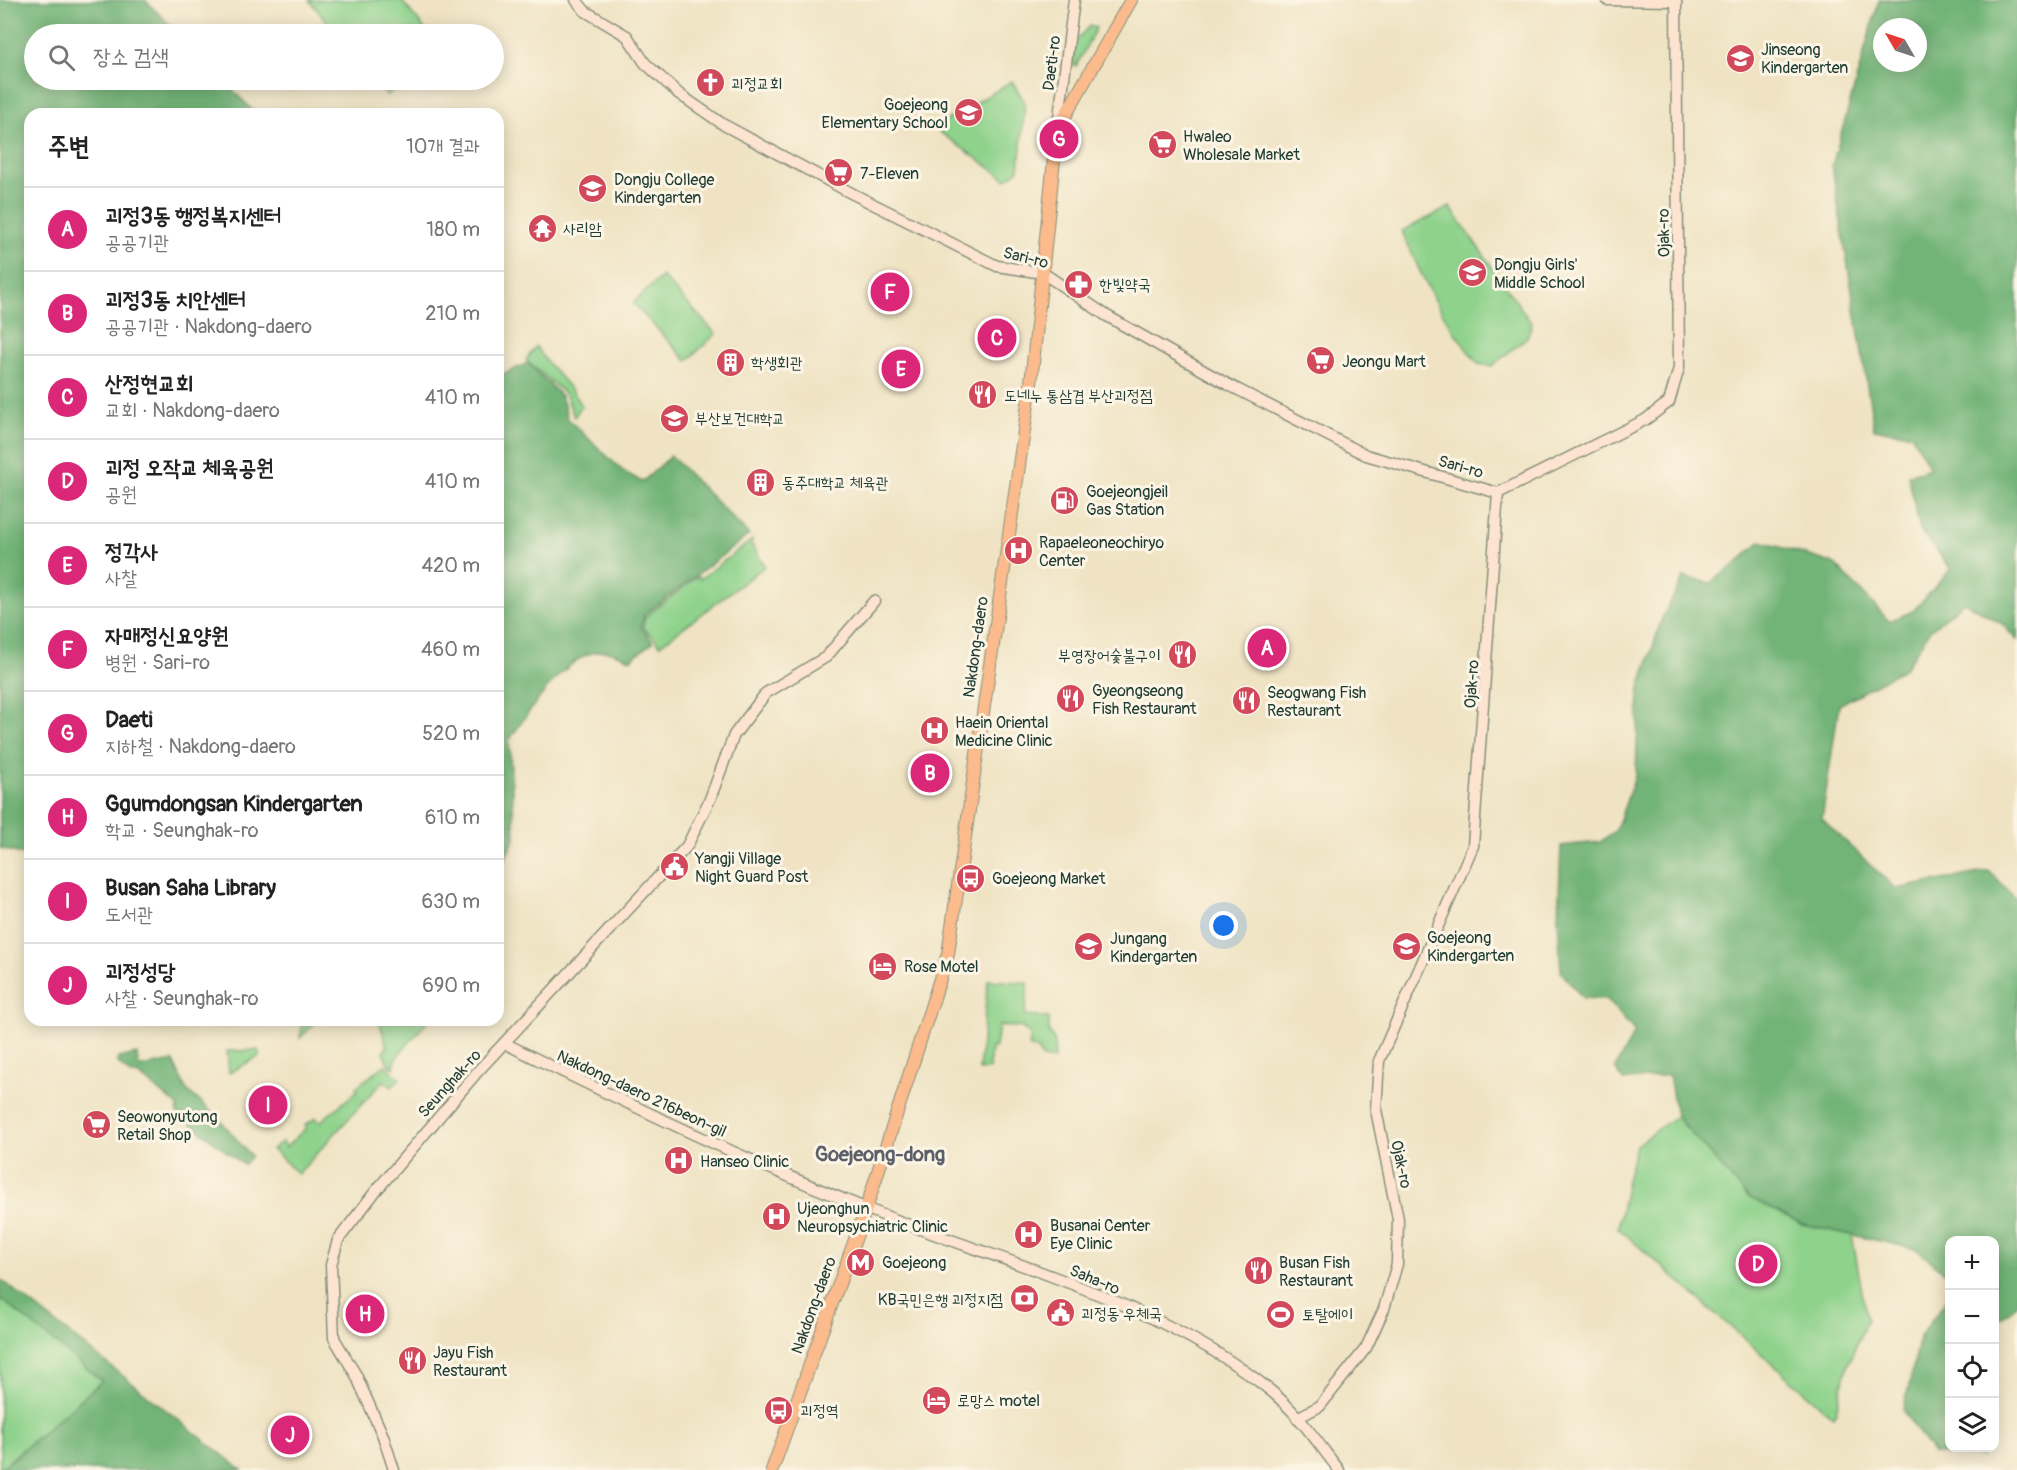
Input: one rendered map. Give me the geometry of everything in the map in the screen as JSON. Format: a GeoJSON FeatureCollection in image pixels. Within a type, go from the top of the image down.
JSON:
{"type":"FeatureCollection","features":[{"type":"Feature","properties":{"kind":"main road","name":"Nakdong-daero"},"geometry":{"type":"LineString","coordinates":[[772,1470],[866,1209],[948,954],[1031,383],[1058,130],[1131,0]]}},
{"type":"Feature","properties":{"kind":"street","name":"Sari-ro"},"geometry":{"type":"LineString","coordinates":[[576,0],[585,11],[627,36],[645,63],[661,79],[724,125],[997,266],[1043,273],[1107,316],[1227,384],[1366,455],[1498,493]]}},
{"type":"Feature","properties":{"kind":"street","name":"Daeti-ro"},"geometry":{"type":"LineString","coordinates":[[1058,130],[1074,0]]}},
{"type":"Feature","properties":{"kind":"street"},"geometry":{"type":"LineString","coordinates":[[1607,0],[1676,0]]}},
{"type":"Feature","properties":{"kind":"street","name":"Ojak-ro"},"geometry":{"type":"LineString","coordinates":[[1297,1418],[1320,1406],[1366,1348],[1383,1309],[1397,1264],[1398,1219],[1376,1110],[1379,1061],[1473,846],[1498,493],[1645,420],[1667,405],[1674,392],[1679,368],[1680,300],[1676,0]]}},
{"type":"Feature","properties":{"kind":"street","name":"Seunghak-ro"},"geometry":{"type":"LineString","coordinates":[[394,1470],[383,1436],[356,1375],[334,1338],[331,1265],[338,1239],[479,1070],[506,1044],[687,846],[710,799],[734,735],[766,693],[826,657],[874,602]]}},
{"type":"Feature","properties":{"kind":"street","name":"Nakdong-daero 216beon-gil"},"geometry":{"type":"LineString","coordinates":[[506,1044],[698,1138],[866,1209]]}},
{"type":"Feature","properties":{"kind":"street","name":"Saha-ro"},"geometry":{"type":"LineString","coordinates":[[866,1209],[1040,1272],[1163,1324],[1247,1373],[1272,1392],[1297,1418],[1339,1470]]}},
{"type":"Feature","properties":{"kind":"green space"},"geometry":{"type":"Polygon","coordinates":[[[0,0],[145,0],[169,24],[24,24],[24,90],[233,90],[250,108],[24,108],[24,855],[0,848],[0,0]]]}},
{"type":"Feature","properties":{"kind":"green space"},"geometry":{"type":"Polygon","coordinates":[[[309,0],[401,0],[421,24],[329,24],[309,0]]]}},
{"type":"Feature","properties":{"kind":"green space"},"geometry":{"type":"Polygon","coordinates":[[[1879,0],[2017,0],[2017,640],[2001,623],[1964,602],[1931,629],[1905,668],[1839,705],[1822,819],[1896,889],[1989,871],[2017,900],[2017,1305],[1999,1319],[1999,1236],[1945,1236],[1945,1273],[1916,1249],[1802,1224],[1748,1197],[1676,1116],[1669,1075],[1623,1081],[1615,1068],[1635,1032],[1607,999],[1583,998],[1561,972],[1558,919],[1561,846],[1600,842],[1616,830],[1636,774],[1639,691],[1662,618],[1684,577],[1710,583],[1761,541],[1835,564],[1889,621],[1913,611],[1951,569],[1920,530],[1908,475],[1930,468],[1911,434],[1874,429],[1832,166],[1873,21],[1873,72],[1927,72],[1927,18],[1874,18],[1879,0]]]}},
{"type":"Feature","properties":{"kind":"green space"},"geometry":{"type":"Polygon","coordinates":[[[1090,26],[1096,28],[1076,66],[1073,65],[1075,41],[1090,26]]]}},
{"type":"Feature","properties":{"kind":"green space"},"geometry":{"type":"Polygon","coordinates":[[[1012,81],[1025,103],[1019,170],[1006,179],[934,128],[1012,81]]]}},
{"type":"Feature","properties":{"kind":"green space"},"geometry":{"type":"Polygon","coordinates":[[[382,90],[394,90],[387,96],[382,90]]]}},
{"type":"Feature","properties":{"kind":"green space"},"geometry":{"type":"Polygon","coordinates":[[[1450,207],[1532,324],[1527,337],[1492,366],[1478,364],[1454,332],[1426,284],[1402,231],[1450,207]]]}},
{"type":"Feature","properties":{"kind":"green space"},"geometry":{"type":"Polygon","coordinates":[[[662,276],[716,334],[687,361],[633,303],[662,276]]]}},
{"type":"Feature","properties":{"kind":"green space"},"geometry":{"type":"Polygon","coordinates":[[[536,346],[582,406],[574,417],[566,395],[526,360],[536,346]]]}},
{"type":"Feature","properties":{"kind":"green space"},"geometry":{"type":"Polygon","coordinates":[[[528,363],[561,396],[568,419],[623,471],[642,482],[671,456],[749,535],[644,615],[641,627],[653,642],[631,659],[608,651],[591,653],[563,671],[538,699],[509,740],[515,837],[504,862],[504,374],[528,363]]]}},
{"type":"Feature","properties":{"kind":"green space"},"geometry":{"type":"Polygon","coordinates":[[[752,540],[751,544],[765,566],[660,645],[643,627],[645,617],[698,576],[700,579],[752,540]]]}},
{"type":"Feature","properties":{"kind":"green space"},"geometry":{"type":"Polygon","coordinates":[[[988,980],[1028,983],[1025,1016],[1049,1018],[1049,1032],[1055,1042],[1054,1060],[1043,1058],[1037,1050],[1029,1046],[1031,1036],[1021,1027],[999,1026],[996,1047],[991,1048],[989,1069],[979,1070],[988,980]]]}},
{"type":"Feature","properties":{"kind":"green space"},"geometry":{"type":"Polygon","coordinates":[[[302,1026],[312,1026],[300,1038],[302,1026]]]}},
{"type":"Feature","properties":{"kind":"green space"},"geometry":{"type":"Polygon","coordinates":[[[381,1026],[424,1026],[395,1059],[394,1068],[389,1065],[383,1052],[387,1047],[381,1026]]]}},
{"type":"Feature","properties":{"kind":"green space"},"geometry":{"type":"Polygon","coordinates":[[[258,1050],[260,1056],[229,1073],[227,1051],[258,1050]]]}},
{"type":"Feature","properties":{"kind":"green space"},"geometry":{"type":"Polygon","coordinates":[[[137,1054],[138,1065],[141,1067],[173,1061],[186,1089],[221,1121],[251,1156],[244,1165],[177,1113],[178,1106],[139,1075],[131,1075],[118,1063],[118,1058],[137,1054]]]}},
{"type":"Feature","properties":{"kind":"green space"},"geometry":{"type":"Polygon","coordinates":[[[385,1065],[400,1078],[392,1087],[383,1081],[298,1174],[272,1149],[282,1142],[286,1147],[306,1128],[305,1125],[316,1118],[320,1122],[357,1091],[356,1087],[385,1065]]]}},
{"type":"Feature","properties":{"kind":"green space"},"geometry":{"type":"Polygon","coordinates":[[[1676,1116],[1748,1197],[1802,1224],[1852,1235],[1867,1320],[1847,1366],[1833,1417],[1618,1228],[1636,1146],[1676,1116]]]}},
{"type":"Feature","properties":{"kind":"green space"},"geometry":{"type":"Polygon","coordinates":[[[0,1279],[242,1470],[0,1470],[102,1381],[0,1298],[0,1279]]]}},
{"type":"Feature","properties":{"kind":"green space"},"geometry":{"type":"Polygon","coordinates":[[[0,1298],[102,1381],[0,1469],[0,1298]]]}},
{"type":"Feature","properties":{"kind":"green space"},"geometry":{"type":"Polygon","coordinates":[[[1945,1302],[1945,1452],[1979,1452],[1981,1457],[1933,1453],[1903,1411],[1920,1337],[1945,1302]]]}},
{"type":"Feature","properties":{"kind":"place","name":"Jinseong Kindergarten"},"geometry":{"type":"Point","coordinates":[1740,58]}},
{"type":"Feature","properties":{"kind":"place","name":"괴정교회"},"geometry":{"type":"Point","coordinates":[710,83]}},
{"type":"Feature","properties":{"kind":"place","name":"Goejeong Elementary School"},"geometry":{"type":"Point","coordinates":[969,113]}},
{"type":"Feature","properties":{"kind":"place","name":"Daeti"},"geometry":{"type":"Point","coordinates":[1059,139]}},
{"type":"Feature","properties":{"kind":"place","name":"Hwaleo Wholesale Market"},"geometry":{"type":"Point","coordinates":[1162,145]}},
{"type":"Feature","properties":{"kind":"place","name":"7-Eleven"},"geometry":{"type":"Point","coordinates":[839,173]}},
{"type":"Feature","properties":{"kind":"place","name":"Dongju College Kindergarten"},"geometry":{"type":"Point","coordinates":[593,188]}},
{"type":"Feature","properties":{"kind":"place","name":"사리암"},"geometry":{"type":"Point","coordinates":[542,228]}},
{"type":"Feature","properties":{"kind":"place","name":"Dongju Girls' Middle School"},"geometry":{"type":"Point","coordinates":[1473,273]}},
{"type":"Feature","properties":{"kind":"place","name":"한빛약국"},"geometry":{"type":"Point","coordinates":[1078,284]}},
{"type":"Feature","properties":{"kind":"place","name":"자매정신요양원"},"geometry":{"type":"Point","coordinates":[890,292]}},
{"type":"Feature","properties":{"kind":"place","name":"산정현교회"},"geometry":{"type":"Point","coordinates":[997,338]}},
{"type":"Feature","properties":{"kind":"place","name":"Jeongu Mart"},"geometry":{"type":"Point","coordinates":[1321,361]}},
{"type":"Feature","properties":{"kind":"place","name":"학생회관"},"geometry":{"type":"Point","coordinates":[730,362]}},
{"type":"Feature","properties":{"kind":"place","name":"정각사"},"geometry":{"type":"Point","coordinates":[901,369]}},
{"type":"Feature","properties":{"kind":"place","name":"도네누 통삼겹 부산괴정점"},"geometry":{"type":"Point","coordinates":[983,395]}},
{"type":"Feature","properties":{"kind":"place","name":"부산보건대학교"},"geometry":{"type":"Point","coordinates":[674,418]}},
{"type":"Feature","properties":{"kind":"place","name":"동주대학교 체육관"},"geometry":{"type":"Point","coordinates":[761,482]}},
{"type":"Feature","properties":{"kind":"place","name":"Goejeongjeil Gas Station"},"geometry":{"type":"Point","coordinates":[1065,500]}},
{"type":"Feature","properties":{"kind":"place","name":"Rapaeleoneochiryo Center"},"geometry":{"type":"Point","coordinates":[1018,551]}},
{"type":"Feature","properties":{"kind":"place","name":"괴정3동 행정복지센터"},"geometry":{"type":"Point","coordinates":[1267,648]}},
{"type":"Feature","properties":{"kind":"place","name":"부영장어숯불구이"},"geometry":{"type":"Point","coordinates":[1182,655]}},
{"type":"Feature","properties":{"kind":"place","name":"Gyeongseong Fish Restaurant"},"geometry":{"type":"Point","coordinates":[1071,699]}},
{"type":"Feature","properties":{"kind":"place","name":"Seogwang Fish Restaurant"},"geometry":{"type":"Point","coordinates":[1246,701]}},
{"type":"Feature","properties":{"kind":"place","name":"Haein Oriental Medicine Clinic"},"geometry":{"type":"Point","coordinates":[934,731]}},
{"type":"Feature","properties":{"kind":"place","name":"괴정3동 치안센터"},"geometry":{"type":"Point","coordinates":[930,773]}},
{"type":"Feature","properties":{"kind":"place","name":"Yangji Village Night Guard Post"},"geometry":{"type":"Point","coordinates":[674,867]}},
{"type":"Feature","properties":{"kind":"place","name":"Goejeong Market"},"geometry":{"type":"Point","coordinates":[971,878]}},
{"type":"Feature","properties":{"kind":"place","name":"Goejeong Kindergarten"},"geometry":{"type":"Point","coordinates":[1406,946]}},
{"type":"Feature","properties":{"kind":"place","name":"Jungang Kindergarten"},"geometry":{"type":"Point","coordinates":[1089,947]}},
{"type":"Feature","properties":{"kind":"place","name":"Rose Motel"},"geometry":{"type":"Point","coordinates":[883,966]}},
{"type":"Feature","properties":{"kind":"place","name":"Busan Saha Library"},"geometry":{"type":"Point","coordinates":[268,1105]}},
{"type":"Feature","properties":{"kind":"place","name":"Seowonyutong Retail Shop"},"geometry":{"type":"Point","coordinates":[96,1125]}},
{"type":"Feature","properties":{"kind":"place","name":"Hanseo Clinic"},"geometry":{"type":"Point","coordinates":[679,1161]}},
{"type":"Feature","properties":{"kind":"place","name":"Ujeonghun Neuropsychiatric Clinic"},"geometry":{"type":"Point","coordinates":[776,1217]}},
{"type":"Feature","properties":{"kind":"place","name":"Busanai Center Eye Clinic"},"geometry":{"type":"Point","coordinates":[1029,1234]}},
{"type":"Feature","properties":{"kind":"place","name":"Goejeong"},"geometry":{"type":"Point","coordinates":[861,1262]}},
{"type":"Feature","properties":{"kind":"place","name":"괴정 오작교 체육공원"},"geometry":{"type":"Point","coordinates":[1758,1264]}},
{"type":"Feature","properties":{"kind":"place","name":"Busan Fish Restaurant"},"geometry":{"type":"Point","coordinates":[1258,1271]}},
{"type":"Feature","properties":{"kind":"place","name":"KB국민은행 괴정지점"},"geometry":{"type":"Point","coordinates":[1024,1299]}},
{"type":"Feature","properties":{"kind":"place","name":"괴정동 우체국"},"geometry":{"type":"Point","coordinates":[1060,1313]}},
{"type":"Feature","properties":{"kind":"place","name":"Ggumdongsan Kindergarten"},"geometry":{"type":"Point","coordinates":[365,1314]}},
{"type":"Feature","properties":{"kind":"place","name":"토탈에이"},"geometry":{"type":"Point","coordinates":[1281,1314]}},
{"type":"Feature","properties":{"kind":"place","name":"Jayu Fish Restaurant"},"geometry":{"type":"Point","coordinates":[412,1361]}},
{"type":"Feature","properties":{"kind":"place","name":"로망스 motel"},"geometry":{"type":"Point","coordinates":[936,1400]}},
{"type":"Feature","properties":{"kind":"place","name":"괴정역"},"geometry":{"type":"Point","coordinates":[779,1410]}},
{"type":"Feature","properties":{"kind":"place","name":"괴정성당"},"geometry":{"type":"Point","coordinates":[290,1435]}},
{"type":"Feature","properties":{"kind":"district","name":"Goejeong-dong"},"geometry":{"type":"Point","coordinates":[880,1154]}}]}
